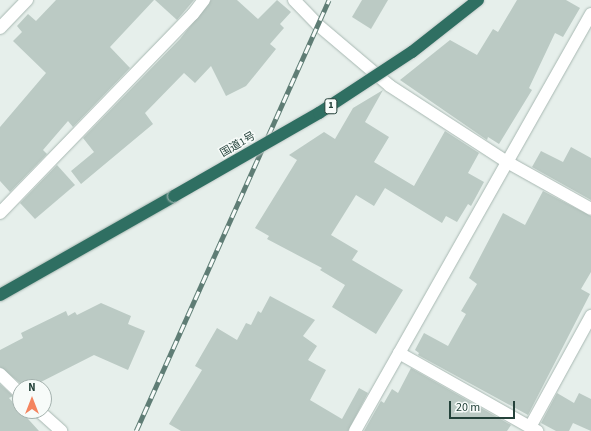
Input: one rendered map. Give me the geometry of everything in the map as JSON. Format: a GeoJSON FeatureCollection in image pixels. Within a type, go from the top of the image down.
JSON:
{"type":"FeatureCollection","features":[{"type":"Feature","properties":{"kind":"highway","name":"国道1号"},"geometry":{"type":"LineString","coordinates":[[0,295],[320,114],[412,52],[478,0]]}},
{"type":"Feature","properties":{"kind":"street"},"geometry":{"type":"LineString","coordinates":[[0,28],[27,0]]}},
{"type":"Feature","properties":{"kind":"street"},"geometry":{"type":"LineString","coordinates":[[0,212],[193,14],[204,0]]}},
{"type":"Feature","properties":{"kind":"street"},"geometry":{"type":"LineString","coordinates":[[294,0],[318,25],[390,86],[507,162],[591,209]]}},
{"type":"Feature","properties":{"kind":"street"},"geometry":{"type":"LineString","coordinates":[[355,431],[591,14]]}},
{"type":"Feature","properties":{"kind":"street"},"geometry":{"type":"LineString","coordinates":[[399,353],[534,429],[591,316]]}},
{"type":"Feature","properties":{"kind":"street"},"geometry":{"type":"LineString","coordinates":[[0,374],[12,385]]}},
{"type":"Feature","properties":{"kind":"street"},"geometry":{"type":"LineString","coordinates":[[48,419],[61,431]]}},
{"type":"Feature","properties":{"kind":"building"},"geometry":{"type":"Polygon","coordinates":[[[56,0],[154,0],[110,47],[130,68],[73,127],[68,121],[43,150],[47,154],[10,192],[0,181],[0,127],[46,73],[13,41],[22,32],[17,26],[28,14],[36,21],[56,0]]]}},
{"type":"Feature","properties":{"kind":"building"},"geometry":{"type":"Polygon","coordinates":[[[155,0],[194,0],[177,20],[155,0]]]}},
{"type":"Feature","properties":{"kind":"building"},"geometry":{"type":"Polygon","coordinates":[[[211,0],[237,0],[258,19],[277,0],[291,12],[280,24],[284,28],[270,44],[276,49],[246,86],[226,96],[211,66],[195,83],[184,73],[145,113],[153,124],[81,184],[71,171],[94,152],[83,138],[180,39],[211,0]]]}},
{"type":"Feature","properties":{"kind":"building"},"geometry":{"type":"Polygon","coordinates":[[[362,0],[388,0],[371,29],[352,17],[362,0]]]}},
{"type":"Feature","properties":{"kind":"building"},"geometry":{"type":"Polygon","coordinates":[[[517,0],[566,0],[580,8],[563,37],[555,33],[529,88],[532,90],[499,144],[488,137],[487,140],[400,80],[450,40],[477,55],[493,29],[498,32],[517,0]]]}},
{"type":"Feature","properties":{"kind":"building"},"geometry":{"type":"Polygon","coordinates":[[[383,90],[365,122],[389,137],[374,162],[414,186],[445,131],[479,153],[468,173],[484,182],[471,206],[468,204],[457,222],[446,216],[442,223],[385,188],[374,206],[356,195],[331,235],[358,251],[352,260],[403,290],[376,334],[332,307],[345,285],[320,270],[322,268],[267,239],[269,236],[255,228],[297,160],[289,155],[324,132],[335,139],[353,108],[383,90]]]}},
{"type":"Feature","properties":{"kind":"building"},"geometry":{"type":"Polygon","coordinates":[[[571,147],[591,158],[591,200],[532,167],[541,151],[563,162],[571,147]]]}},
{"type":"Feature","properties":{"kind":"building"},"geometry":{"type":"Polygon","coordinates":[[[57,165],[75,185],[35,219],[20,203],[57,165]]]}},
{"type":"Feature","properties":{"kind":"building"},"geometry":{"type":"Polygon","coordinates":[[[543,191],[591,216],[591,272],[581,289],[590,294],[528,415],[418,355],[419,353],[415,350],[424,333],[448,346],[466,314],[461,311],[477,284],[469,278],[503,213],[525,225],[543,191]]]}},
{"type":"Feature","properties":{"kind":"building"},"geometry":{"type":"Polygon","coordinates":[[[270,296],[315,320],[303,336],[317,346],[308,360],[326,370],[310,400],[342,419],[359,388],[368,393],[348,431],[181,431],[169,424],[202,370],[195,366],[217,328],[237,340],[246,323],[251,325],[258,311],[261,313],[270,296]]]}},
{"type":"Feature","properties":{"kind":"building"},"geometry":{"type":"Polygon","coordinates":[[[101,303],[131,316],[128,324],[145,331],[128,370],[94,355],[47,379],[15,379],[0,367],[0,350],[23,338],[21,333],[66,311],[68,316],[75,312],[77,315],[101,303]]]}},
{"type":"Feature","properties":{"kind":"building"},"geometry":{"type":"Polygon","coordinates":[[[411,368],[511,425],[507,431],[364,431],[381,401],[384,403],[392,389],[398,393],[411,368]]]}},
{"type":"Feature","properties":{"kind":"building"},"geometry":{"type":"Polygon","coordinates":[[[0,384],[12,395],[9,398],[12,401],[12,419],[28,419],[39,431],[0,431],[0,384]]]}},
{"type":"Feature","properties":{"kind":"building"},"geometry":{"type":"Polygon","coordinates":[[[557,393],[574,403],[579,393],[591,399],[591,431],[573,423],[569,431],[556,431],[541,423],[557,393]]]}},
{"type":"Feature","properties":{"kind":"railway"},"geometry":{"type":"LineString","coordinates":[[136,431],[329,0]]}}]}
